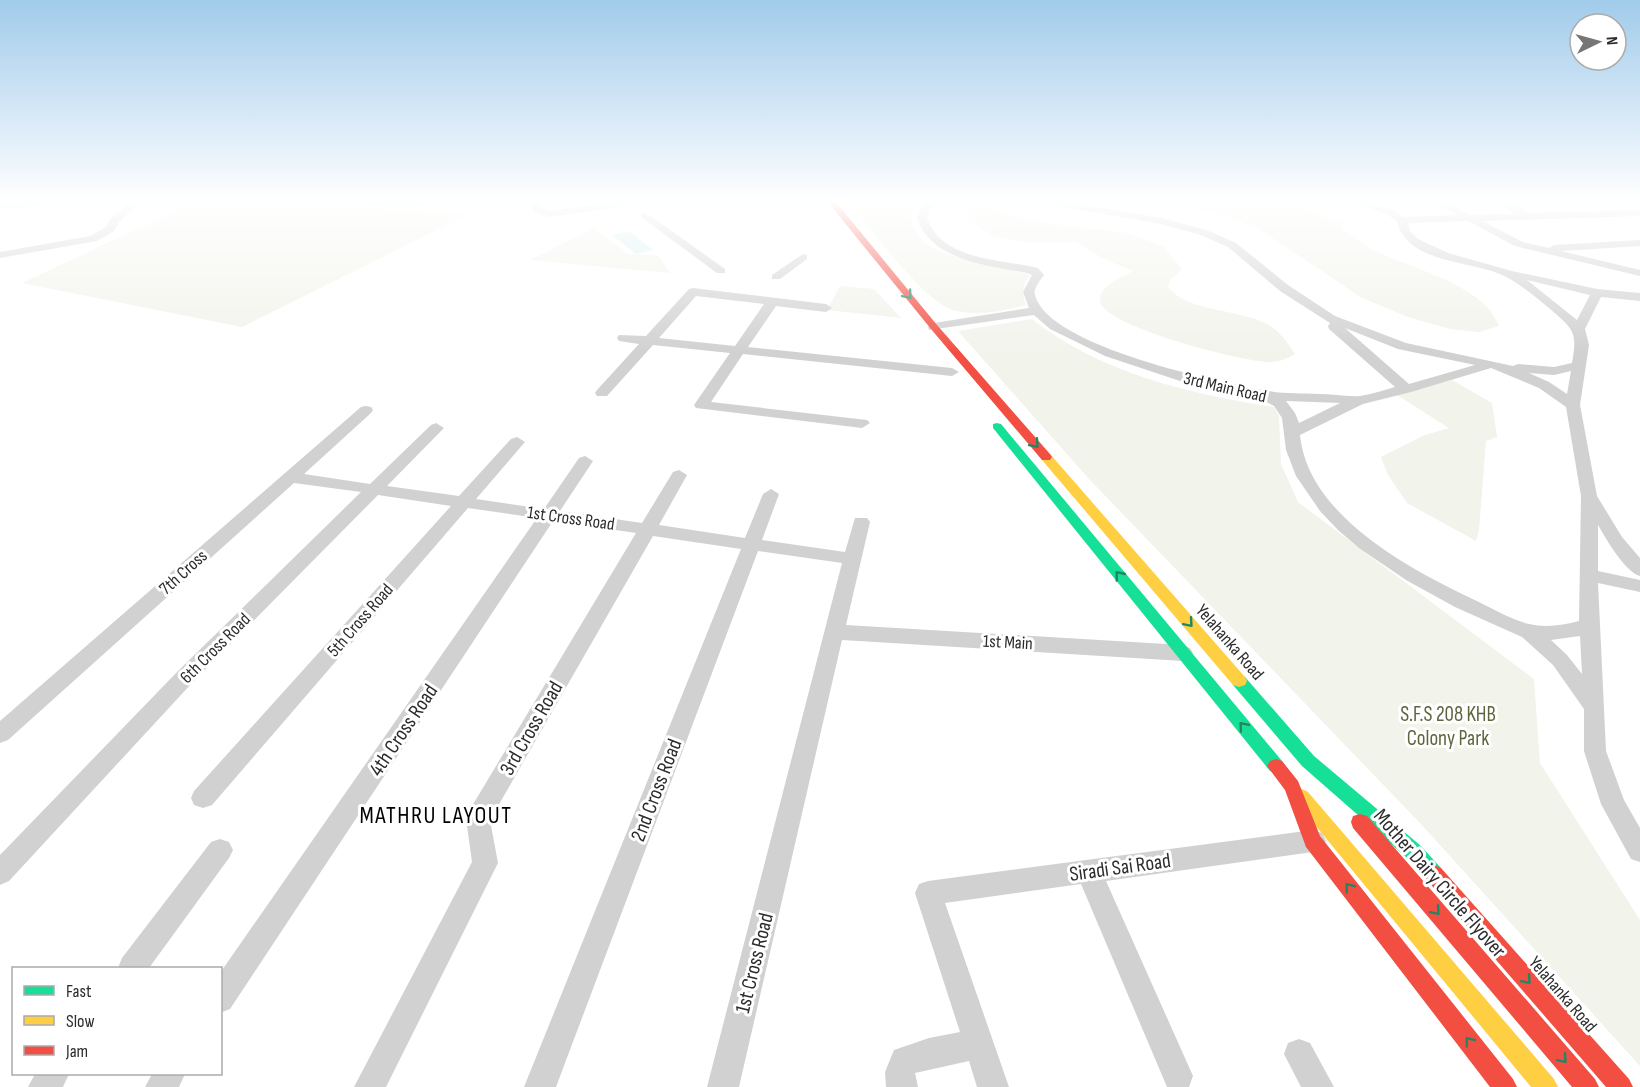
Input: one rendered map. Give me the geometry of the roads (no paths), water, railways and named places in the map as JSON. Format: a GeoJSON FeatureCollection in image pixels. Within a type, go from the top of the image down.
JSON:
{"type":"FeatureCollection","features":[{"type":"Feature","properties":{"kind":"main road","name":"Yelahanka Road"},"geometry":{"type":"LineString","coordinates":[[872,252],[934,327],[1308,760],[1414,852],[1621,1087]]}},
{"type":"Feature","properties":{"kind":"main road"},"geometry":{"type":"LineString","coordinates":[[937,355],[955,376]]}},
{"type":"Feature","properties":{"kind":"main road"},"geometry":{"type":"LineString","coordinates":[[988,416],[1292,786],[1369,874],[1546,1087]]}},
{"type":"Feature","properties":{"kind":"main road","name":"Mother Dairy Circle Flyover"},"geometry":{"type":"LineString","coordinates":[[1308,760],[1587,1087]]}},
{"type":"Feature","properties":{"kind":"main road"},"geometry":{"type":"LineString","coordinates":[[1292,786],[1313,841],[1505,1087]]}},
{"type":"Feature","properties":{"kind":"street"},"geometry":{"type":"LineString","coordinates":[[0,255],[18,252]]}},
{"type":"Feature","properties":{"kind":"street"},"geometry":{"type":"LineString","coordinates":[[695,252],[721,271]]}},
{"type":"Feature","properties":{"kind":"street"},"geometry":{"type":"LineString","coordinates":[[934,327],[1037,312],[1029,294],[1032,282],[1038,275],[1034,270],[974,259],[955,252]]}},
{"type":"Feature","properties":{"kind":"street"},"geometry":{"type":"LineString","coordinates":[[1239,252],[1259,270],[1317,311],[1406,389]]}},
{"type":"Feature","properties":{"kind":"street"},"geometry":{"type":"LineString","coordinates":[[1438,252],[1458,260],[1597,293],[1640,297]]}},
{"type":"Feature","properties":{"kind":"street"},"geometry":{"type":"LineString","coordinates":[[1547,252],[1640,273]]}},
{"type":"Feature","properties":{"kind":"street"},"geometry":{"type":"LineString","coordinates":[[776,277],[803,256]]}},
{"type":"Feature","properties":{"kind":"street"},"geometry":{"type":"LineString","coordinates":[[1503,271],[1552,304],[1580,329]]}},
{"type":"Feature","properties":{"kind":"street"},"geometry":{"type":"LineString","coordinates":[[602,393],[693,292],[826,308]]}},
{"type":"Feature","properties":{"kind":"street"},"geometry":{"type":"LineString","coordinates":[[1597,293],[1580,329],[1582,345],[1577,366],[1573,405],[1589,496],[1589,626],[1595,708],[1595,751],[1613,804],[1640,851]]}},
{"type":"Feature","properties":{"kind":"street"},"geometry":{"type":"LineString","coordinates":[[772,302],[701,405],[862,423]]}},
{"type":"Feature","properties":{"kind":"street"},"geometry":{"type":"LineString","coordinates":[[1317,311],[1356,329],[1404,346],[1493,363],[1554,371],[1577,366]]}},
{"type":"Feature","properties":{"kind":"street","name":"3rd Main Road"},"geometry":{"type":"LineString","coordinates":[[1037,312],[1078,339],[1137,364],[1204,384],[1270,396],[1284,406],[1291,416],[1296,458],[1312,489],[1361,539],[1436,588],[1529,632],[1551,634],[1589,626]]}},
{"type":"Feature","properties":{"kind":"street"},"geometry":{"type":"LineString","coordinates":[[624,338],[955,376]]}},
{"type":"Feature","properties":{"kind":"street"},"geometry":{"type":"LineString","coordinates":[[1293,432],[1360,400],[1493,363],[1544,385],[1573,405]]}},
{"type":"Feature","properties":{"kind":"street"},"geometry":{"type":"LineString","coordinates":[[1270,396],[1360,400]]}},
{"type":"Feature","properties":{"kind":"street","name":"7th Cross"},"geometry":{"type":"LineString","coordinates":[[0,734],[366,410]]}},
{"type":"Feature","properties":{"kind":"street","name":"6th Cross Road"},"geometry":{"type":"LineString","coordinates":[[0,873],[185,677],[436,428]]}},
{"type":"Feature","properties":{"kind":"street","name":"5th Cross Road"},"geometry":{"type":"LineString","coordinates":[[203,798],[517,442]]}},
{"type":"Feature","properties":{"kind":"street","name":"4th Cross Road"},"geometry":{"type":"LineString","coordinates":[[222,996],[585,461]]}},
{"type":"Feature","properties":{"kind":"street","name":"3rd Cross Road"},"geometry":{"type":"LineString","coordinates":[[370,1087],[485,863],[478,819],[679,475]]}},
{"type":"Feature","properties":{"kind":"street","name":"1st Cross Road"},"geometry":{"type":"LineString","coordinates":[[290,477],[852,559]]}},
{"type":"Feature","properties":{"kind":"street","name":"2nd Cross Road"},"geometry":{"type":"LineString","coordinates":[[540,1087],[771,494]]}},
{"type":"Feature","properties":{"kind":"street"},"geometry":{"type":"LineString","coordinates":[[1589,496],[1615,540],[1640,570]]}},
{"type":"Feature","properties":{"kind":"street","name":"1st Cross Road"},"geometry":{"type":"LineString","coordinates":[[723,1087],[861,522]]}},
{"type":"Feature","properties":{"kind":"street"},"geometry":{"type":"LineString","coordinates":[[1588,575],[1640,586]]}},
{"type":"Feature","properties":{"kind":"street","name":"1st Main"},"geometry":{"type":"LineString","coordinates":[[834,632],[1182,653]]}},
{"type":"Feature","properties":{"kind":"street"},"geometry":{"type":"LineString","coordinates":[[1529,632],[1560,660],[1588,695],[1595,708]]}},
{"type":"Feature","properties":{"kind":"street","name":"Siradi Sai Road"},"geometry":{"type":"LineString","coordinates":[[979,1044],[928,893],[1313,841]]}},
{"type":"Feature","properties":{"kind":"street"},"geometry":{"type":"LineString","coordinates":[[133,967],[220,850]]}},
{"type":"Feature","properties":{"kind":"street"},"geometry":{"type":"LineString","coordinates":[[1089,872],[1178,1076]]}},
{"type":"Feature","properties":{"kind":"street"},"geometry":{"type":"LineString","coordinates":[[902,1087],[900,1072],[905,1061],[929,1053],[979,1044],[993,1087]]}},
{"type":"Feature","properties":{"kind":"street"},"geometry":{"type":"LineString","coordinates":[[1299,1054],[1318,1087]]}},
{"type":"Feature","properties":{"kind":"street"},"geometry":{"type":"LineString","coordinates":[[44,1087],[53,1075]]}},
{"type":"Feature","properties":{"kind":"district","name":"MATHRU LAYOUT"},"geometry":{"type":"Point","coordinates":[436,815]}},
{"type":"Feature","properties":{"kind":"park label","name":"S.F.S 208 KHB Colony Park"},"geometry":{"type":"Point","coordinates":[1448,726]}}]}
